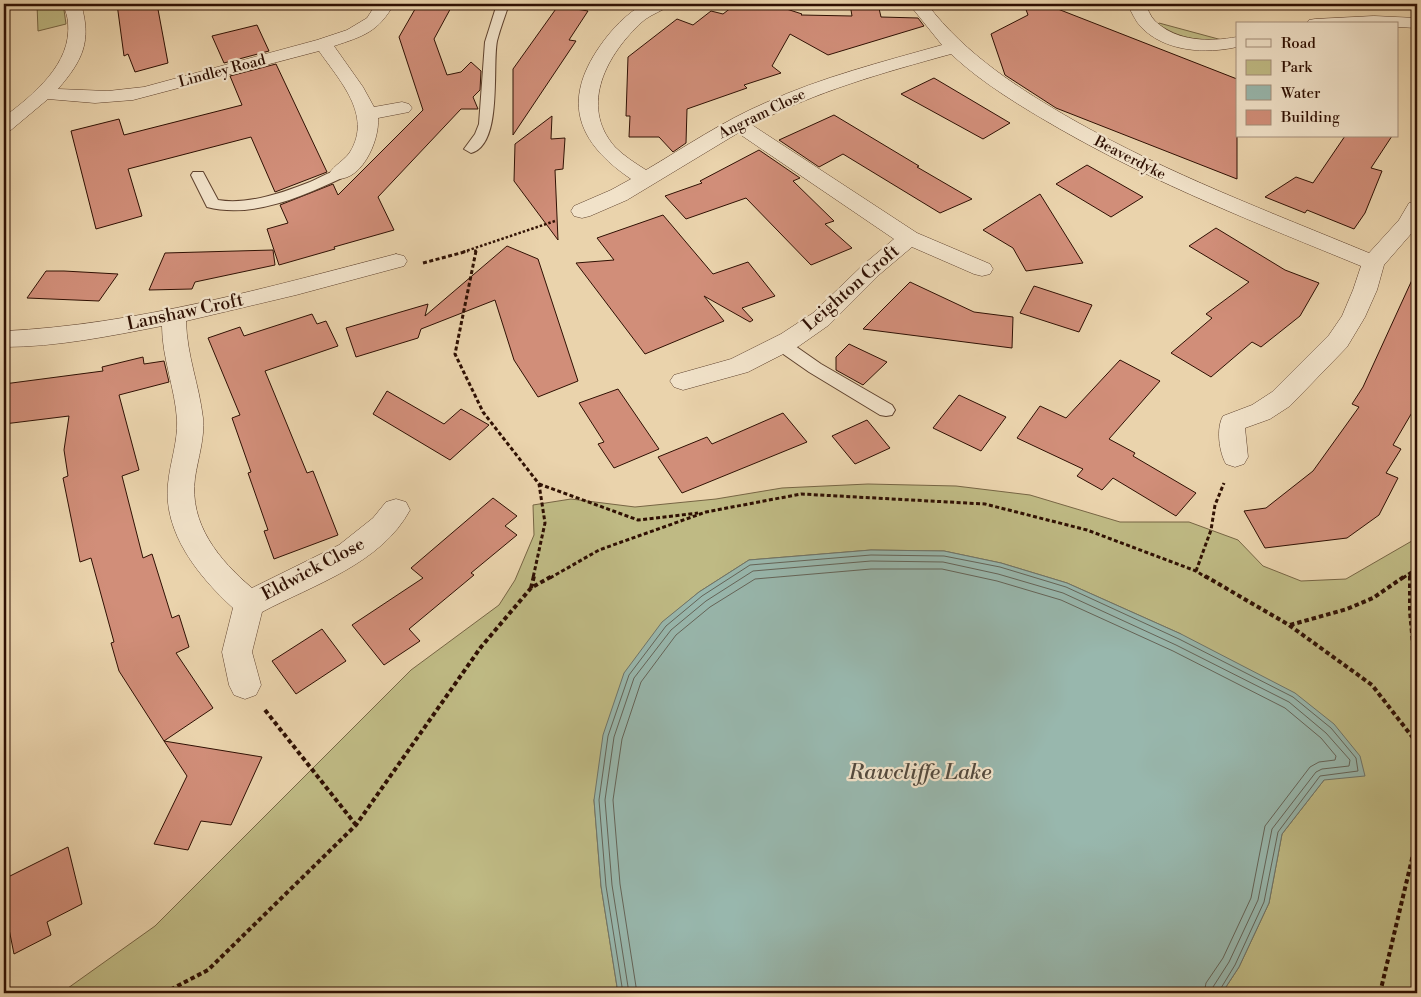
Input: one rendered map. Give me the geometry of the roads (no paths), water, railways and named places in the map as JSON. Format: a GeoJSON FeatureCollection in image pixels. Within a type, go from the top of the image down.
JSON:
{"type":"FeatureCollection","features":[{"type":"Feature","properties":{"kind":"street"},"geometry":{"type":"LineString","coordinates":[[4,126],[44,93],[61,74],[73,52],[77,35],[77,20],[72,4]]}},
{"type":"Feature","properties":{"kind":"street","name":"Lindley Road"},"geometry":{"type":"LineString","coordinates":[[44,93],[90,98],[124,97],[323,44],[364,28],[373,22],[386,4]]}},
{"type":"Feature","properties":{"kind":"street"},"geometry":{"type":"LineString","coordinates":[[646,180],[618,161],[606,149],[596,135],[589,120],[588,101],[591,78],[598,61],[606,50],[619,34],[650,6],[662,4]]}},
{"type":"Feature","properties":{"kind":"street","name":"Beaverdyke"},"geometry":{"type":"LineString","coordinates":[[918,4],[954,47],[982,71],[1020,97],[1114,152],[1191,187],[1373,263]]}},
{"type":"Feature","properties":{"kind":"street"},"geometry":{"type":"LineString","coordinates":[[1136,4],[1147,23],[1172,38],[1191,44],[1213,46],[1236,42]]}},
{"type":"Feature","properties":{"kind":"street"},"geometry":{"type":"LineString","coordinates":[[1360,4],[1374,21]]}},
{"type":"Feature","properties":{"kind":"street"},"geometry":{"type":"LineString","coordinates":[[1354,22],[1396,22]]}},
{"type":"Feature","properties":{"kind":"street"},"geometry":{"type":"LineString","coordinates":[[1398,22],[1417,23]]}},
{"type":"Feature","properties":{"kind":"street"},"geometry":{"type":"LineString","coordinates":[[323,44],[360,99],[367,114],[364,147],[356,159],[339,174]]}},
{"type":"Feature","properties":{"kind":"street","name":"Angram Close"},"geometry":{"type":"LineString","coordinates":[[582,211],[619,195],[738,124],[779,104],[841,79],[954,47]]}},
{"type":"Feature","properties":{"kind":"street"},"geometry":{"type":"LineString","coordinates":[[367,114],[402,108]]}},
{"type":"Feature","properties":{"kind":"street","name":"Leighton Croft"},"geometry":{"type":"LineString","coordinates":[[738,124],[909,238],[982,269]]}},
{"type":"Feature","properties":{"kind":"street"},"geometry":{"type":"LineString","coordinates":[[1235,457],[1232,423],[1261,412],[1281,399],[1338,341],[1353,317],[1365,290],[1373,263],[1408,224],[1417,208]]}},
{"type":"Feature","properties":{"kind":"street","name":"Leighton Croft"},"geometry":{"type":"LineString","coordinates":[[683,381],[739,366],[782,344],[821,319],[872,269],[909,238]]}},
{"type":"Feature","properties":{"kind":"street","name":"Lanshaw Croft"},"geometry":{"type":"LineString","coordinates":[[4,339],[66,334],[174,316],[268,295],[396,262]]}},
{"type":"Feature","properties":{"kind":"street"},"geometry":{"type":"LineString","coordinates":[[364,270],[374,292]]}},
{"type":"Feature","properties":{"kind":"street","name":"Eldwick Close"},"geometry":{"type":"LineString","coordinates":[[174,316],[176,352],[190,419],[181,486],[184,513],[196,545],[221,580],[249,604]]}},
{"type":"Feature","properties":{"kind":"street","name":"Eldwick Close"},"geometry":{"type":"LineString","coordinates":[[245,685],[237,652],[249,604],[345,556],[375,535],[387,524],[396,510]]}},
{"type":"Feature","properties":{"kind":"lane"},"geometry":{"type":"LineString","coordinates":[[472,149],[482,135],[486,124],[491,42],[503,4]]}},
{"type":"Feature","properties":{"kind":"lane"},"geometry":{"type":"LineString","coordinates":[[198,175],[212,204],[223,208],[268,200],[314,187],[339,174]]}},
{"type":"Feature","properties":{"kind":"lane"},"geometry":{"type":"LineString","coordinates":[[782,344],[815,368],[886,410]]}},
{"type":"Feature","properties":{"kind":"water","name":"Rawcliffe Lake"},"geometry":{"type":"Polygon","coordinates":[[[871,550],[944,551],[1001,563],[1067,583],[1181,634],[1295,693],[1334,724],[1360,756],[1365,776],[1324,780],[1282,834],[1269,903],[1239,967],[1222,993],[618,993],[601,886],[594,800],[603,735],[624,673],[662,622],[699,592],[749,560],[871,550]]]}}]}
